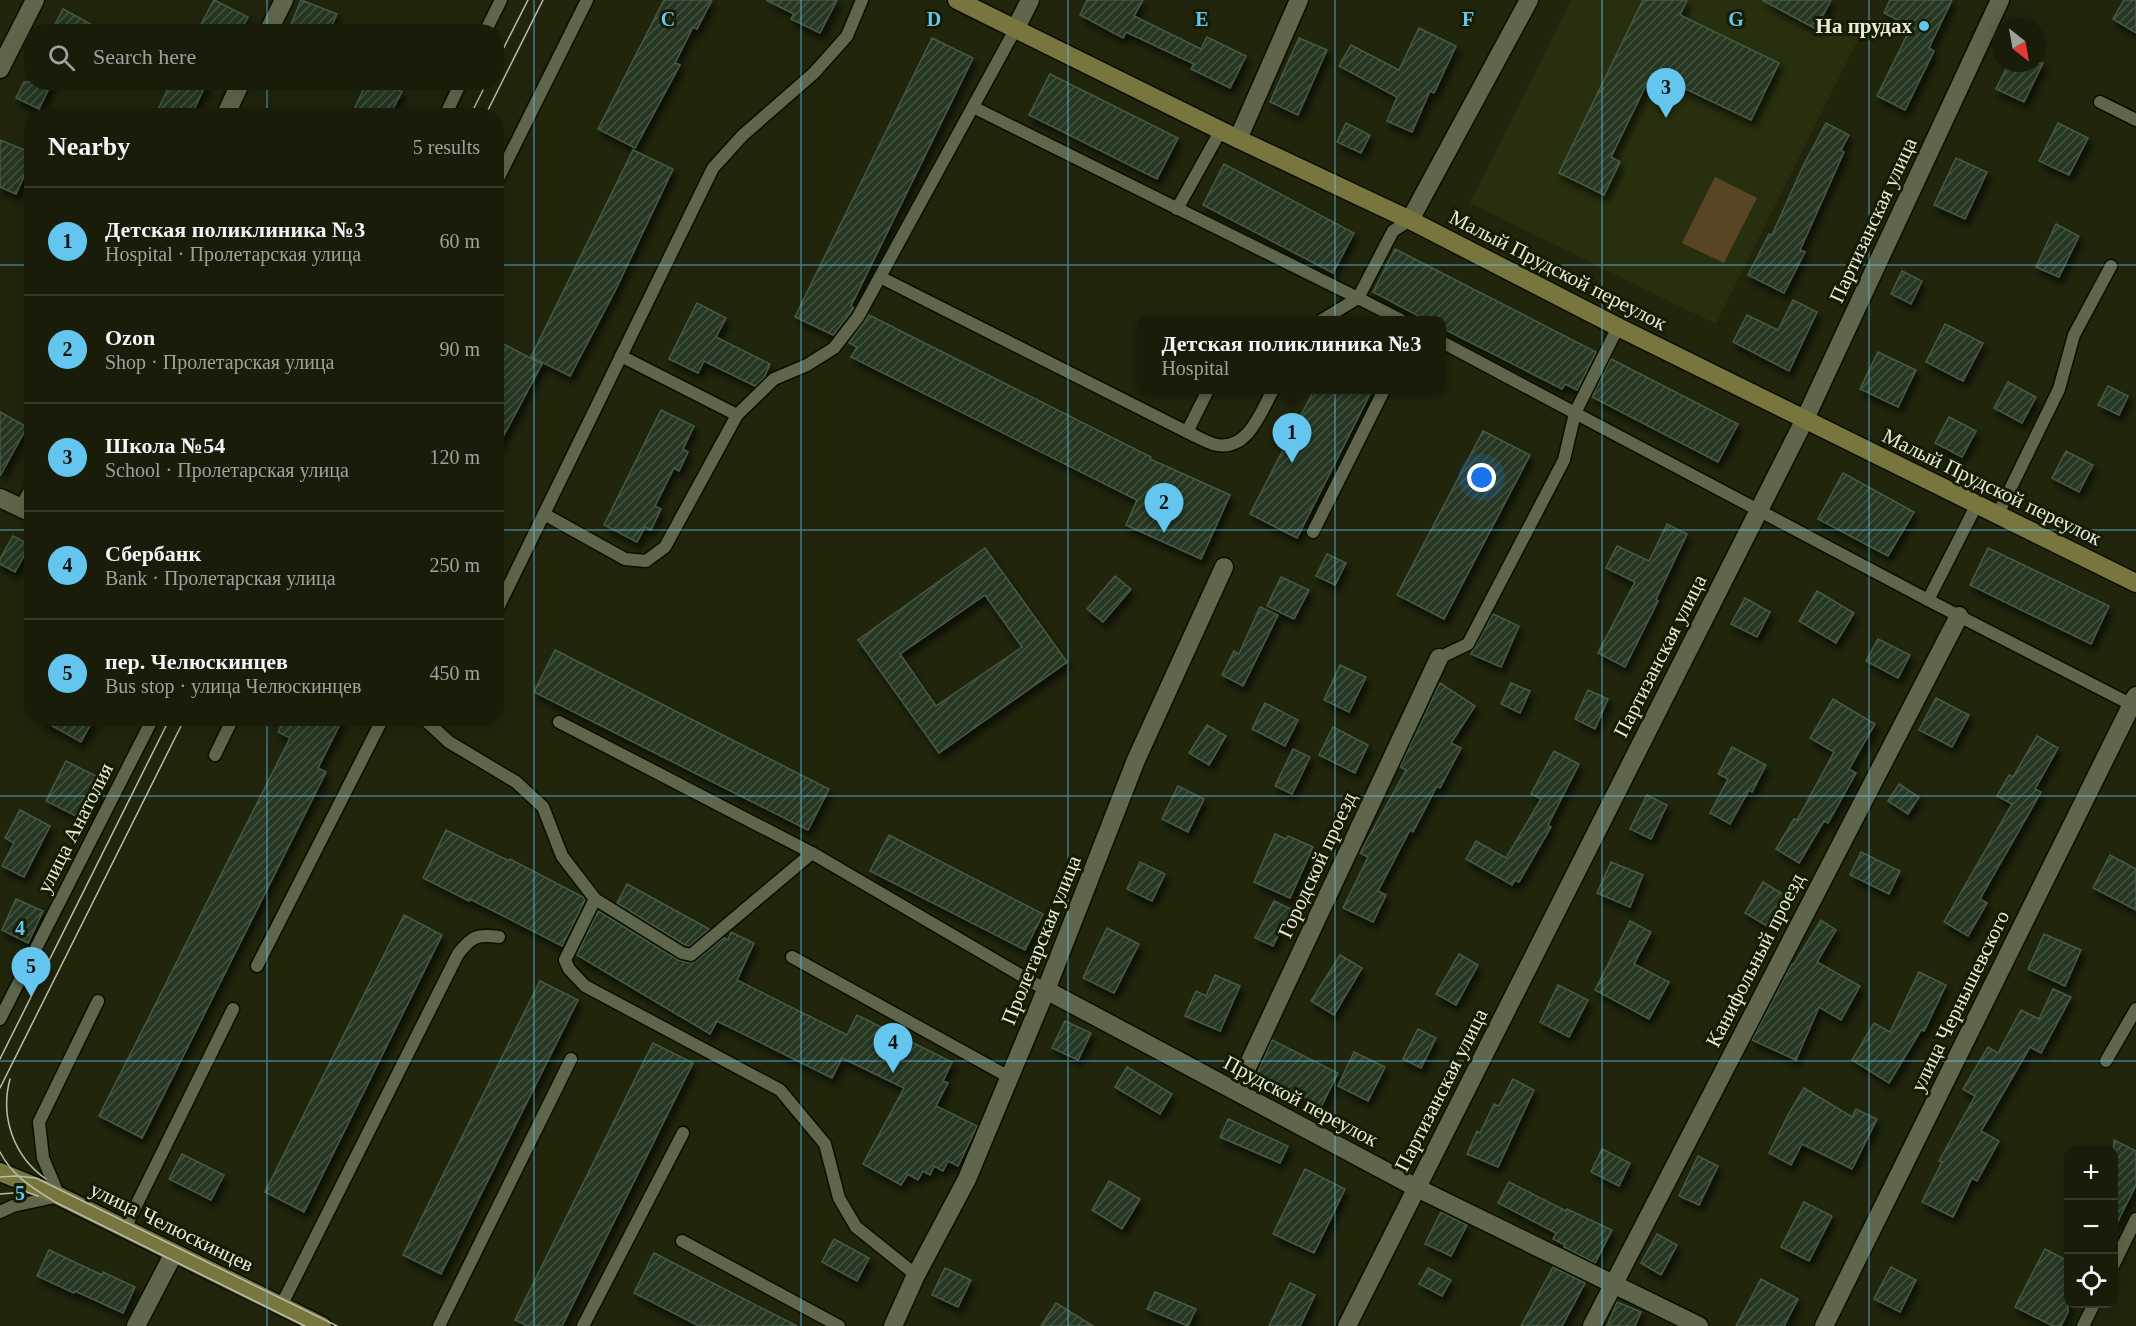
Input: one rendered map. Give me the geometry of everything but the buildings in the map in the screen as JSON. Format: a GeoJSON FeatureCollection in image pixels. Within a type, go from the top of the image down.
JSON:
{"type":"FeatureCollection","features":[{"type":"Feature","properties":{"kind":"street"},"geometry":{"type":"LineString","coordinates":[[0,69],[34,0]]}},
{"type":"Feature","properties":{"kind":"street"},"geometry":{"type":"LineString","coordinates":[[272,24],[284,0]]}},
{"type":"Feature","properties":{"kind":"street","name":"Малый Прудской переулок"},"geometry":{"type":"LineString","coordinates":[[957,0],[1238,139],[1410,220],[1618,327],[2136,583]]}},
{"type":"Feature","properties":{"kind":"street"},"geometry":{"type":"LineString","coordinates":[[1016,28],[1030,0]]}},
{"type":"Feature","properties":{"kind":"street"},"geometry":{"type":"LineString","coordinates":[[1238,139],[1299,0]]}},
{"type":"Feature","properties":{"kind":"street"},"geometry":{"type":"LineString","coordinates":[[1410,220],[1529,0]]}},
{"type":"Feature","properties":{"kind":"street","name":"Партизанская улица"},"geometry":{"type":"LineString","coordinates":[[1347,1326],[1805,419],[2000,0]]}},
{"type":"Feature","properties":{"kind":"street"},"geometry":{"type":"LineString","coordinates":[[229,108],[238,90]]}},
{"type":"Feature","properties":{"kind":"street"},"geometry":{"type":"LineString","coordinates":[[0,498],[24,504]]}},
{"type":"Feature","properties":{"kind":"street","name":"Пролетарская улица"},"geometry":{"type":"LineString","coordinates":[[893,1326],[916,1275],[967,1179],[1046,990],[1136,760],[1224,567]]}},
{"type":"Feature","properties":{"kind":"street","name":"Канифольный проезд"},"geometry":{"type":"LineString","coordinates":[[1592,1326],[1959,616]]}},
{"type":"Feature","properties":{"kind":"street","name":"Городской проезд"},"geometry":{"type":"LineString","coordinates":[[1236,1091],[1439,658]]}},
{"type":"Feature","properties":{"kind":"street","name":"улица Чернышевского"},"geometry":{"type":"LineString","coordinates":[[1824,1326],[2135,702]]}},
{"type":"Feature","properties":{"kind":"street","name":"Прудской переулок"},"geometry":{"type":"LineString","coordinates":[[1046,990],[1417,1188],[1699,1326]]}},
{"type":"Feature","properties":{"kind":"street","name":"улица Челюскинцев"},"geometry":{"type":"LineString","coordinates":[[0,1172],[59,1196],[322,1326]]}},
{"type":"Feature","properties":{"kind":"street"},"geometry":{"type":"LineString","coordinates":[[136,1326],[174,1253]]}},
{"type":"Feature","properties":{"kind":"lane"},"geometry":{"type":"LineString","coordinates":[[489,24],[501,0]]}},
{"type":"Feature","properties":{"kind":"lane"},"geometry":{"type":"LineString","coordinates":[[504,167],[587,0]]}},
{"type":"Feature","properties":{"kind":"lane"},"geometry":{"type":"LineString","coordinates":[[504,596],[713,168],[743,135],[814,73],[847,36],[862,0]]}},
{"type":"Feature","properties":{"kind":"lane"},"geometry":{"type":"LineString","coordinates":[[544,514],[625,560],[646,561],[665,547],[737,415],[774,379],[807,365],[834,348],[858,317],[1016,28]]}},
{"type":"Feature","properties":{"kind":"lane"},"geometry":{"type":"LineString","coordinates":[[449,108],[457,90]]}},
{"type":"Feature","properties":{"kind":"lane"},"geometry":{"type":"LineString","coordinates":[[2100,102],[2136,120]]}},
{"type":"Feature","properties":{"kind":"lane"},"geometry":{"type":"LineString","coordinates":[[973,107],[1392,316]]}},
{"type":"Feature","properties":{"kind":"lane"},"geometry":{"type":"LineString","coordinates":[[1177,209],[1221,130]]}},
{"type":"Feature","properties":{"kind":"lane"},"geometry":{"type":"LineString","coordinates":[[1330,316],[1358,298],[1393,231],[1410,220]]}},
{"type":"Feature","properties":{"kind":"lane"},"geometry":{"type":"LineString","coordinates":[[1998,514],[2059,389],[2074,335],[2111,266]]}},
{"type":"Feature","properties":{"kind":"lane"},"geometry":{"type":"LineString","coordinates":[[880,277],[1214,445],[1230,446],[1249,435],[1271,394]]}},
{"type":"Feature","properties":{"kind":"lane"},"geometry":{"type":"LineString","coordinates":[[1439,658],[1468,644],[1564,460],[1575,412],[1618,327]]}},
{"type":"Feature","properties":{"kind":"lane"},"geometry":{"type":"LineString","coordinates":[[1446,344],[1928,600],[2135,702]]}},
{"type":"Feature","properties":{"kind":"lane"},"geometry":{"type":"LineString","coordinates":[[621,356],[737,415]]}},
{"type":"Feature","properties":{"kind":"lane"},"geometry":{"type":"LineString","coordinates":[[1187,432],[1206,394]]}},
{"type":"Feature","properties":{"kind":"lane"},"geometry":{"type":"LineString","coordinates":[[1313,532],[1382,394]]}},
{"type":"Feature","properties":{"kind":"lane"},"geometry":{"type":"LineString","coordinates":[[1928,600],[1977,504]]}},
{"type":"Feature","properties":{"kind":"lane"},"geometry":{"type":"LineString","coordinates":[[559,722],[812,853],[1046,990]]}},
{"type":"Feature","properties":{"kind":"lane","name":"улица Анатолия"},"geometry":{"type":"LineString","coordinates":[[0,1018],[149,726]]}},
{"type":"Feature","properties":{"kind":"lane"},"geometry":{"type":"LineString","coordinates":[[215,755],[228,726]]}},
{"type":"Feature","properties":{"kind":"lane"},"geometry":{"type":"LineString","coordinates":[[257,966],[379,726]]}},
{"type":"Feature","properties":{"kind":"lane"},"geometry":{"type":"LineString","coordinates":[[432,726],[449,742],[516,782],[543,807],[562,856],[596,898],[682,953],[692,955],[812,853]]}},
{"type":"Feature","properties":{"kind":"lane"},"geometry":{"type":"LineString","coordinates":[[596,898],[564,960],[569,969],[585,986],[780,1090],[825,1144],[839,1198],[856,1227],[916,1275]]}},
{"type":"Feature","properties":{"kind":"lane"},"geometry":{"type":"LineString","coordinates":[[280,1306],[458,954],[468,940],[481,935],[499,937]]}},
{"type":"Feature","properties":{"kind":"lane"},"geometry":{"type":"LineString","coordinates":[[792,957],[1009,1077]]}},
{"type":"Feature","properties":{"kind":"lane"},"geometry":{"type":"LineString","coordinates":[[0,1212],[13,1206],[59,1196],[43,1158],[39,1122],[98,1001]]}},
{"type":"Feature","properties":{"kind":"lane"},"geometry":{"type":"LineString","coordinates":[[124,1228],[232,1009]]}},
{"type":"Feature","properties":{"kind":"lane"},"geometry":{"type":"LineString","coordinates":[[2106,1061],[2136,1009]]}},
{"type":"Feature","properties":{"kind":"lane"},"geometry":{"type":"LineString","coordinates":[[439,1326],[572,1059]]}},
{"type":"Feature","properties":{"kind":"lane"},"geometry":{"type":"LineString","coordinates":[[583,1326],[683,1133]]}},
{"type":"Feature","properties":{"kind":"lane"},"geometry":{"type":"LineString","coordinates":[[2118,1256],[2136,1219]]}},
{"type":"Feature","properties":{"kind":"lane"},"geometry":{"type":"LineString","coordinates":[[682,1241],[839,1326]]}},
{"type":"Feature","properties":{"kind":"lane"},"geometry":{"type":"LineString","coordinates":[[2083,1326],[2092,1308]]}},
{"type":"Feature","properties":{"kind":"shaded area"},"geometry":{"type":"Polygon","coordinates":[[[1571,0],[1762,0],[1816,29],[1825,13],[1862,32],[1716,324],[1470,203],[1571,0]]]}},
{"type":"Feature","properties":{"kind":"shaded area"},"geometry":{"type":"Polygon","coordinates":[[[1715,177],[1757,198],[1724,263],[1682,243],[1715,177]]]}},
{"type":"Feature","properties":{"kind":"tram line"},"geometry":{"type":"LineString","coordinates":[[504,47],[528,0]]}},
{"type":"Feature","properties":{"kind":"tram line"},"geometry":{"type":"LineString","coordinates":[[504,78],[543,0]]}},
{"type":"Feature","properties":{"kind":"tram line"},"geometry":{"type":"LineString","coordinates":[[474,108],[483,90]]}},
{"type":"Feature","properties":{"kind":"tram line"},"geometry":{"type":"LineString","coordinates":[[489,108],[498,90]]}},
{"type":"Feature","properties":{"kind":"tram line"},"geometry":{"type":"LineString","coordinates":[[0,1059],[166,726]]}},
{"type":"Feature","properties":{"kind":"tram line"},"geometry":{"type":"LineString","coordinates":[[0,1088],[181,726]]}},
{"type":"Feature","properties":{"kind":"tram line"},"geometry":{"type":"LineString","coordinates":[[10,1079],[7,1107],[12,1134],[25,1159],[46,1179]]}},
{"type":"Feature","properties":{"kind":"tram line"},"geometry":{"type":"LineString","coordinates":[[0,1152],[17,1175],[55,1202],[305,1326]]}},
{"type":"Feature","properties":{"kind":"tram line"},"geometry":{"type":"LineString","coordinates":[[0,1177],[36,1178],[337,1326]]}},
{"type":"Feature","properties":{"kind":"tram line"},"geometry":{"type":"LineString","coordinates":[[0,1194],[26,1192],[38,1196]]}},
{"type":"Feature","properties":{"kind":"place","name":"На прудах"},"geometry":{"type":"Point","coordinates":[1924,26]}},
{"type":"Feature","properties":{"kind":"place","name":"Школа №54"},"geometry":{"type":"Point","coordinates":[1666,118]}},
{"type":"Feature","properties":{"kind":"place","name":"Детская поликлиника №3"},"geometry":{"type":"Point","coordinates":[1292,463]}},
{"type":"Feature","properties":{"kind":"place","name":"Ozon"},"geometry":{"type":"Point","coordinates":[1164,533]}},
{"type":"Feature","properties":{"kind":"place","name":"пер. Челюскинцев"},"geometry":{"type":"Point","coordinates":[31,997]}},
{"type":"Feature","properties":{"kind":"place","name":"Сбербанк"},"geometry":{"type":"Point","coordinates":[893,1073]}}]}
